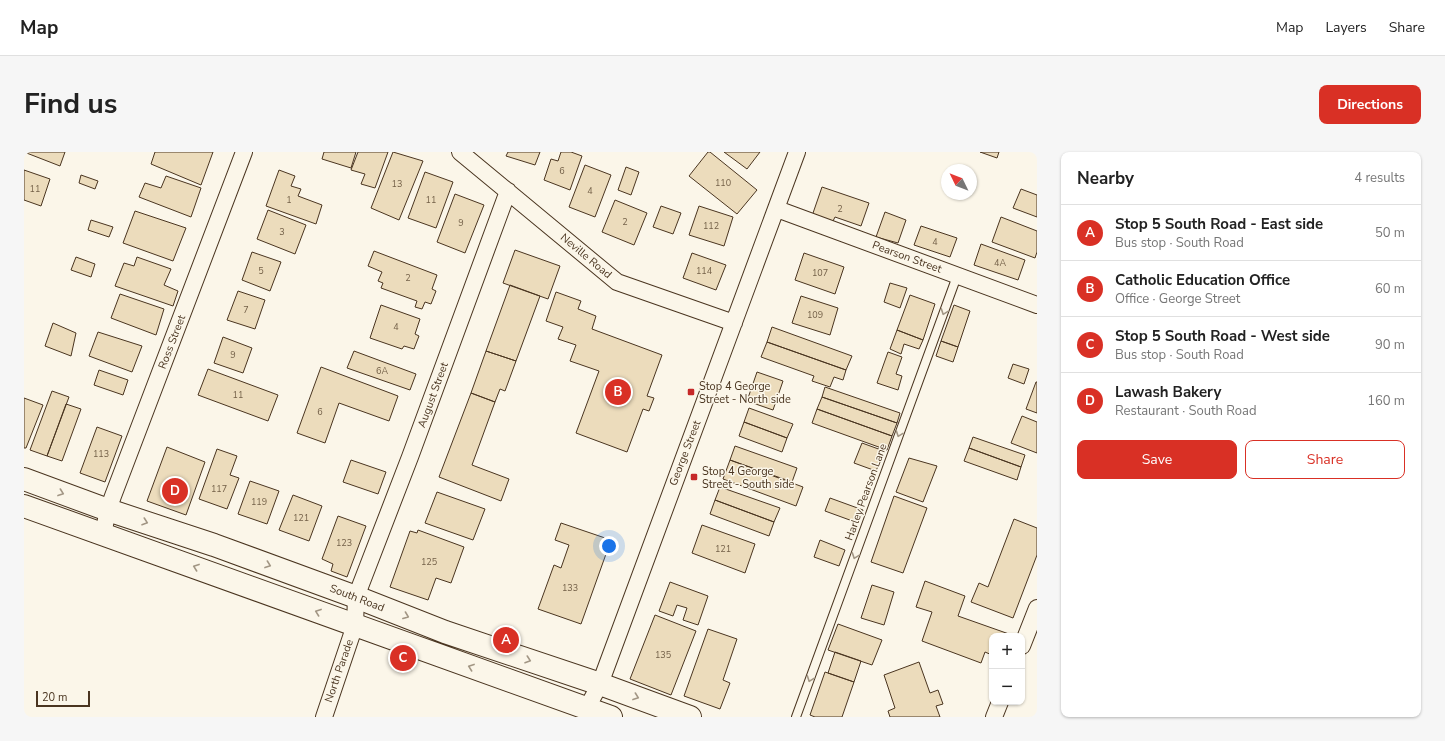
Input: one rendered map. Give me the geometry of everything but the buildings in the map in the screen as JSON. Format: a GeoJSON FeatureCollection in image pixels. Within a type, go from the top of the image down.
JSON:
{"type":"FeatureCollection","features":[{"type":"Feature","properties":{"kind":"highway","name":"South Road"},"geometry":{"type":"LineString","coordinates":[[24,479],[108,510],[214,545],[356,597],[445,632],[600,684],[690,717]]}},
{"type":"Feature","properties":{"kind":"highway"},"geometry":{"type":"LineString","coordinates":[[24,506],[611,717]]}},
{"type":"Feature","properties":{"kind":"street","name":"Ross Street"},"geometry":{"type":"LineString","coordinates":[[102,534],[108,510],[244,152]]}},
{"type":"Feature","properties":{"kind":"street","name":"Neville Road"},"geometry":{"type":"LineString","coordinates":[[460,152],[617,282],[734,323]]}},
{"type":"Feature","properties":{"kind":"street","name":"George Street"},"geometry":{"type":"LineString","coordinates":[[587,708],[600,684],[797,152]]}},
{"type":"Feature","properties":{"kind":"street","name":"August Street"},"geometry":{"type":"LineString","coordinates":[[355,625],[356,597],[410,457],[508,191]]}},
{"type":"Feature","properties":{"kind":"street","name":"Pearson Street"},"geometry":{"type":"LineString","coordinates":[[777,209],[1037,305]]}},
{"type":"Feature","properties":{"kind":"street"},"geometry":{"type":"LineString","coordinates":[[1025,638],[1037,608]]}},
{"type":"Feature","properties":{"kind":"street","name":"North Parade"},"geometry":{"type":"LineString","coordinates":[[324,717],[355,625]]}},
{"type":"Feature","properties":{"kind":"street"},"geometry":{"type":"LineString","coordinates":[[994,717],[999,705]]}},
{"type":"Feature","properties":{"kind":"lane","name":"Harley Pearson Lane"},"geometry":{"type":"LineString","coordinates":[[796,717],[957,276]]}},
{"type":"Feature","properties":{"kind":"place","name":"Catholic Education Office"},"geometry":{"type":"Point","coordinates":[618,392]}},
{"type":"Feature","properties":{"kind":"place","name":"Stop 4 George Street - North side"},"geometry":{"type":"Point","coordinates":[691,392]}},
{"type":"Feature","properties":{"kind":"place","name":"Stop 4 George Street - South side"},"geometry":{"type":"Point","coordinates":[694,477]}},
{"type":"Feature","properties":{"kind":"place","name":"Lawash Bakery"},"geometry":{"type":"Point","coordinates":[175,491]}},
{"type":"Feature","properties":{"kind":"place","name":"Stop 5 South Road - East side"},"geometry":{"type":"Point","coordinates":[506,640]}},
{"type":"Feature","properties":{"kind":"place","name":"Stop 5 South Road - West side"},"geometry":{"type":"Point","coordinates":[403,658]}}]}
